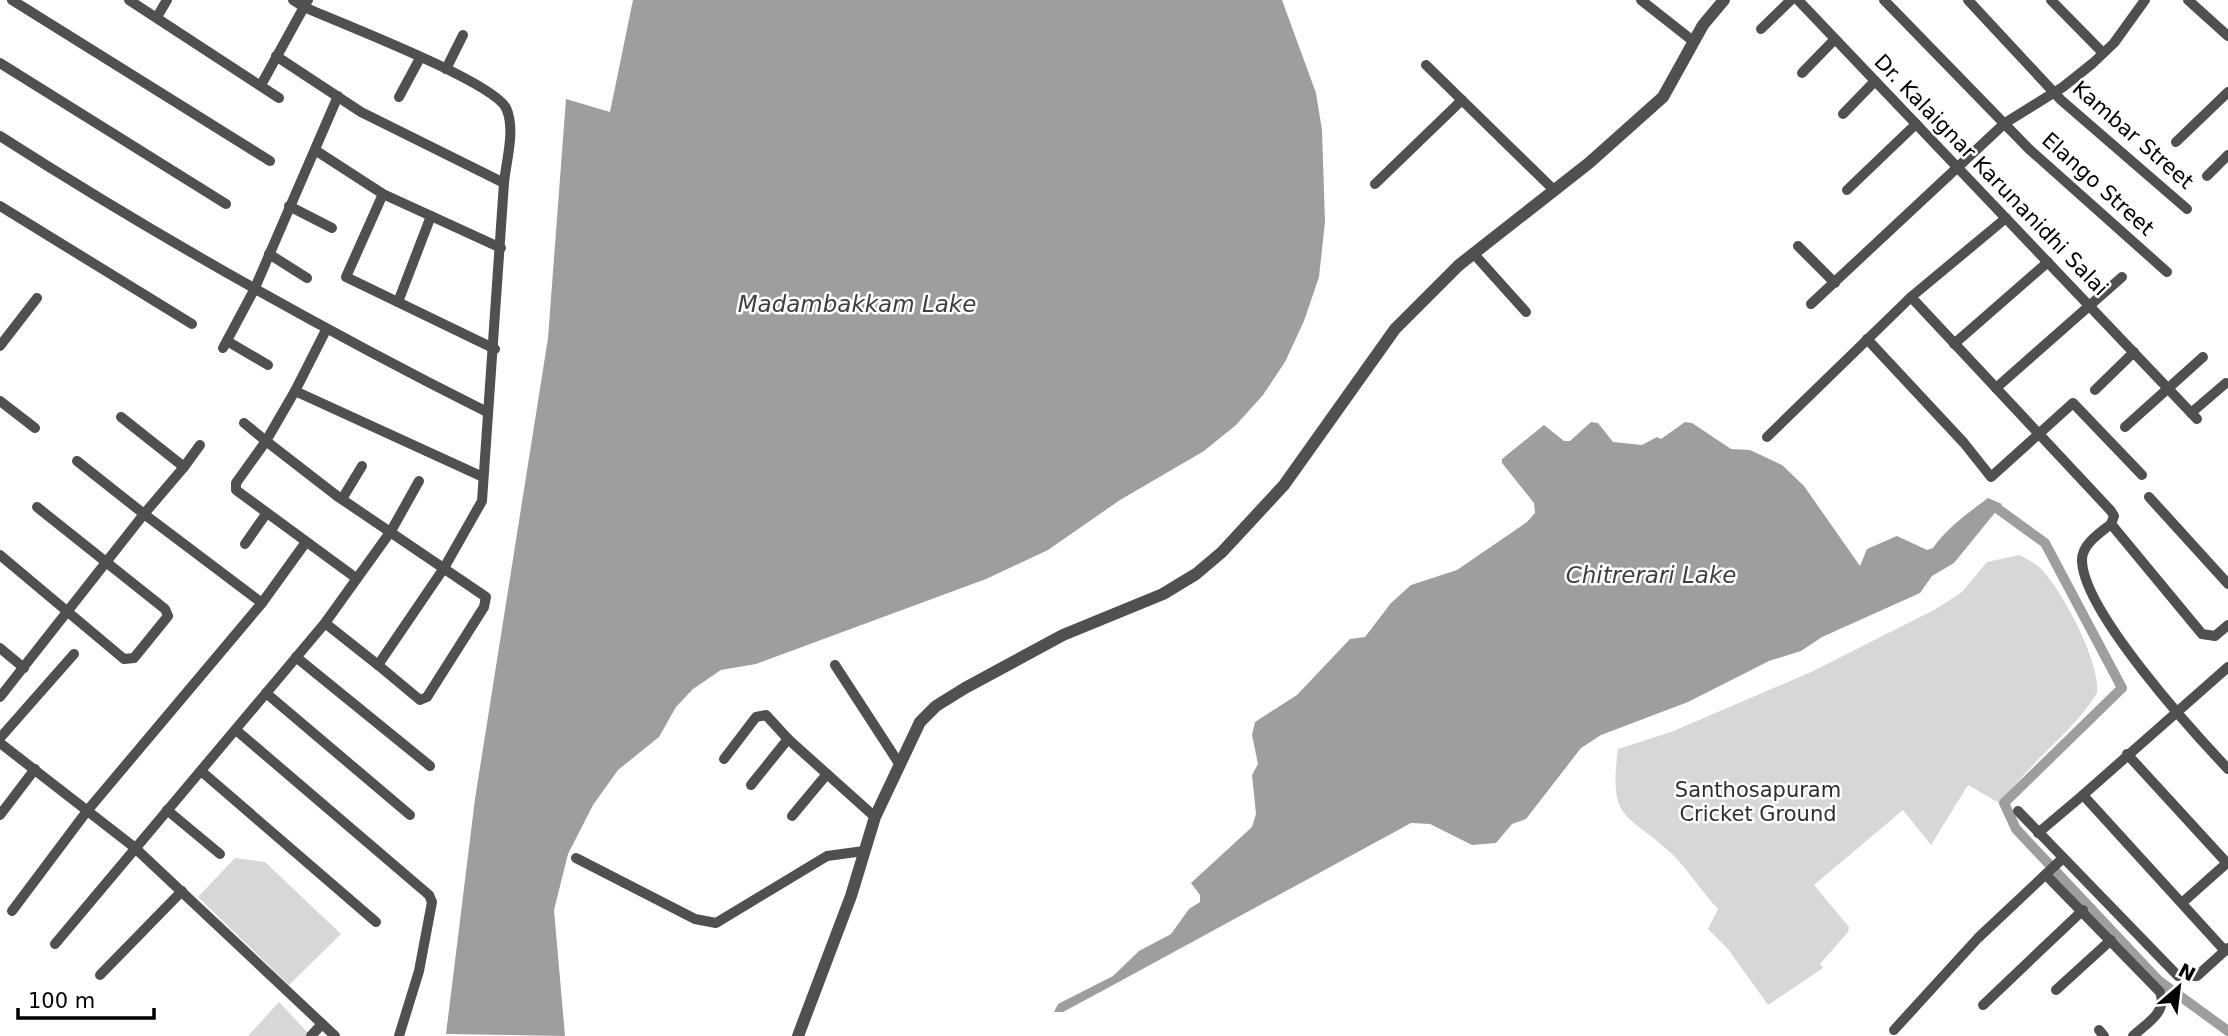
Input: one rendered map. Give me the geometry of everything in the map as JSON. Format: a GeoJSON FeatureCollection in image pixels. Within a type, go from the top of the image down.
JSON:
{"type":"FeatureCollection","features":[{"type":"Feature","properties":{"kind":"street"},"geometry":{"type":"LineString","coordinates":[[12,0],[271,161]]}},
{"type":"Feature","properties":{"kind":"street"},"geometry":{"type":"LineString","coordinates":[[129,0],[279,98]]}},
{"type":"Feature","properties":{"kind":"street"},"geometry":{"type":"LineString","coordinates":[[157,17],[167,0]]}},
{"type":"Feature","properties":{"kind":"street"},"geometry":{"type":"LineString","coordinates":[[293,0],[306,3],[446,69],[497,97],[507,110],[510,132],[504,183],[495,349],[482,501],[444,568],[378,665]]}},
{"type":"Feature","properties":{"kind":"street"},"geometry":{"type":"LineString","coordinates":[[1642,0],[1693,41]]}},
{"type":"Feature","properties":{"kind":"street"},"geometry":{"type":"LineString","coordinates":[[798,1036],[851,896],[875,817],[920,722],[936,706],[1063,635],[1178,586],[1222,552],[1284,485],[1395,330],[1473,253],[1554,190],[1663,97],[1685,62],[1693,41],[1724,0]]}},
{"type":"Feature","properties":{"kind":"street"},"geometry":{"type":"LineString","coordinates":[[1761,29],[1791,0]]}},
{"type":"Feature","properties":{"kind":"street","name":"Dr. Kalaignar Karunanidhi Salai"},"geometry":{"type":"LineString","coordinates":[[1798,0],[2194,416],[2226,383]]}},
{"type":"Feature","properties":{"kind":"street","name":"Elango Street"},"geometry":{"type":"LineString","coordinates":[[1884,0],[2029,149],[2167,272]]}},
{"type":"Feature","properties":{"kind":"street","name":"Kambar Street"},"geometry":{"type":"LineString","coordinates":[[1968,0],[2061,100],[2187,209]]}},
{"type":"Feature","properties":{"kind":"street"},"geometry":{"type":"LineString","coordinates":[[2051,0],[2103,53]]}},
{"type":"Feature","properties":{"kind":"street"},"geometry":{"type":"LineString","coordinates":[[1811,304],[2005,123],[2054,90],[2063,87],[2103,53],[2145,0]]}},
{"type":"Feature","properties":{"kind":"street"},"geometry":{"type":"LineString","coordinates":[[2188,0],[2228,36]]}},
{"type":"Feature","properties":{"kind":"street"},"geometry":{"type":"LineString","coordinates":[[261,85],[306,3]]}},
{"type":"Feature","properties":{"kind":"street"},"geometry":{"type":"LineString","coordinates":[[446,69],[463,35]]}},
{"type":"Feature","properties":{"kind":"street"},"geometry":{"type":"LineString","coordinates":[[1802,73],[1835,39]]}},
{"type":"Feature","properties":{"kind":"street"},"geometry":{"type":"LineString","coordinates":[[276,56],[361,112],[504,183]]}},
{"type":"Feature","properties":{"kind":"street"},"geometry":{"type":"LineString","coordinates":[[399,97],[420,58]]}},
{"type":"Feature","properties":{"kind":"street"},"geometry":{"type":"LineString","coordinates":[[0,63],[226,204]]}},
{"type":"Feature","properties":{"kind":"street"},"geometry":{"type":"LineString","coordinates":[[1426,65],[1554,190]]}},
{"type":"Feature","properties":{"kind":"street"},"geometry":{"type":"LineString","coordinates":[[1843,114],[1875,81]]}},
{"type":"Feature","properties":{"kind":"street"},"geometry":{"type":"LineString","coordinates":[[2176,142],[2228,92]]}},
{"type":"Feature","properties":{"kind":"street"},"geometry":{"type":"LineString","coordinates":[[268,365],[225,344],[254,290],[338,96]]}},
{"type":"Feature","properties":{"kind":"street"},"geometry":{"type":"LineString","coordinates":[[1374,184],[1462,100]]}},
{"type":"Feature","properties":{"kind":"street"},"geometry":{"type":"LineString","coordinates":[[1846,190],[1875,159],[1916,124]]}},
{"type":"Feature","properties":{"kind":"street"},"geometry":{"type":"LineString","coordinates":[[0,135],[326,331],[488,412]]}},
{"type":"Feature","properties":{"kind":"street"},"geometry":{"type":"LineString","coordinates":[[315,150],[383,194],[501,248]]}},
{"type":"Feature","properties":{"kind":"street"},"geometry":{"type":"LineString","coordinates":[[2207,176],[2228,155]]}},
{"type":"Feature","properties":{"kind":"street"},"geometry":{"type":"LineString","coordinates":[[383,194],[345,275],[495,349]]}},
{"type":"Feature","properties":{"kind":"street"},"geometry":{"type":"LineString","coordinates":[[289,205],[332,228]]}},
{"type":"Feature","properties":{"kind":"street"},"geometry":{"type":"LineString","coordinates":[[0,206],[192,324]]}},
{"type":"Feature","properties":{"kind":"street"},"geometry":{"type":"LineString","coordinates":[[398,302],[431,216]]}},
{"type":"Feature","properties":{"kind":"street"},"geometry":{"type":"LineString","coordinates":[[1767,437],[1911,297],[2006,218]]}},
{"type":"Feature","properties":{"kind":"street"},"geometry":{"type":"LineString","coordinates":[[1798,246],[1835,283]]}},
{"type":"Feature","properties":{"kind":"street"},"geometry":{"type":"LineString","coordinates":[[1473,253],[1526,312]]}},
{"type":"Feature","properties":{"kind":"street"},"geometry":{"type":"LineString","coordinates":[[269,254],[307,278]]}},
{"type":"Feature","properties":{"kind":"street"},"geometry":{"type":"LineString","coordinates":[[1954,344],[2048,262]]}},
{"type":"Feature","properties":{"kind":"street"},"geometry":{"type":"LineString","coordinates":[[1996,388],[2122,276]]}},
{"type":"Feature","properties":{"kind":"street"},"geometry":{"type":"LineString","coordinates":[[1911,297],[2115,516],[2111,524],[2088,545],[2082,562],[2095,599],[2174,712],[2228,769]]}},
{"type":"Feature","properties":{"kind":"street"},"geometry":{"type":"LineString","coordinates":[[0,346],[37,298]]}},
{"type":"Feature","properties":{"kind":"street"},"geometry":{"type":"LineString","coordinates":[[326,331],[295,391],[235,486],[238,494],[356,578]]}},
{"type":"Feature","properties":{"kind":"street"},"geometry":{"type":"LineString","coordinates":[[1867,339],[1964,443],[1991,477],[2074,404],[2142,475]]}},
{"type":"Feature","properties":{"kind":"street"},"geometry":{"type":"LineString","coordinates":[[2095,390],[2134,352]]}},
{"type":"Feature","properties":{"kind":"street"},"geometry":{"type":"LineString","coordinates":[[2125,427],[2203,357]]}},
{"type":"Feature","properties":{"kind":"street"},"geometry":{"type":"LineString","coordinates":[[295,391],[482,477]]}},
{"type":"Feature","properties":{"kind":"street"},"geometry":{"type":"LineString","coordinates":[[0,401],[35,428]]}},
{"type":"Feature","properties":{"kind":"street"},"geometry":{"type":"LineString","coordinates":[[121,417],[184,467]]}},
{"type":"Feature","properties":{"kind":"street"},"geometry":{"type":"LineString","coordinates":[[244,423],[342,499],[484,595],[486,604],[427,696],[420,699],[412,697],[378,665],[325,623]]}},
{"type":"Feature","properties":{"kind":"street"},"geometry":{"type":"LineString","coordinates":[[0,696],[200,445]]}},
{"type":"Feature","properties":{"kind":"street"},"geometry":{"type":"LineString","coordinates":[[77,461],[262,603]]}},
{"type":"Feature","properties":{"kind":"street"},"geometry":{"type":"LineString","coordinates":[[342,499],[362,466]]}},
{"type":"Feature","properties":{"kind":"street"},"geometry":{"type":"LineString","coordinates":[[55,944],[325,623],[391,531],[419,481]]}},
{"type":"Feature","properties":{"kind":"street"},"geometry":{"type":"LineString","coordinates":[[2149,497],[2228,584]]}},
{"type":"Feature","properties":{"kind":"street"},"geometry":{"type":"LineString","coordinates":[[0,555],[119,655],[130,660],[168,616],[165,610],[37,508]]}},
{"type":"Feature","properties":{"kind":"street"},"geometry":{"type":"LineString","coordinates":[[245,544],[266,514]]}},
{"type":"Feature","properties":{"kind":"street"},"geometry":{"type":"LineString","coordinates":[[2111,524],[2202,634],[2215,636],[2228,625]]}},
{"type":"Feature","properties":{"kind":"street"},"geometry":{"type":"LineString","coordinates":[[12,912],[87,811],[262,603],[306,542]]}},
{"type":"Feature","properties":{"kind":"street"},"geometry":{"type":"LineString","coordinates":[[0,648],[24,668]]}},
{"type":"Feature","properties":{"kind":"street"},"geometry":{"type":"LineString","coordinates":[[74,654],[0,741],[134,847],[335,1036]]}},
{"type":"Feature","properties":{"kind":"street"},"geometry":{"type":"LineString","coordinates":[[296,656],[430,766]]}},
{"type":"Feature","properties":{"kind":"street"},"geometry":{"type":"LineString","coordinates":[[835,665],[900,765]]}},
{"type":"Feature","properties":{"kind":"street"},"geometry":{"type":"LineString","coordinates":[[2038,833],[2228,667]]}},
{"type":"Feature","properties":{"kind":"street"},"geometry":{"type":"LineString","coordinates":[[266,693],[410,815]]}},
{"type":"Feature","properties":{"kind":"street"},"geometry":{"type":"LineString","coordinates":[[724,759],[756,717],[762,714],[875,817]]}},
{"type":"Feature","properties":{"kind":"street"},"geometry":{"type":"LineString","coordinates":[[236,730],[429,895],[432,902],[419,971],[399,1036]]}},
{"type":"Feature","properties":{"kind":"street"},"geometry":{"type":"LineString","coordinates":[[751,785],[788,739]]}},
{"type":"Feature","properties":{"kind":"street"},"geometry":{"type":"LineString","coordinates":[[2127,754],[2228,862],[2183,902]]}},
{"type":"Feature","properties":{"kind":"street"},"geometry":{"type":"LineString","coordinates":[[0,815],[35,769]]}},
{"type":"Feature","properties":{"kind":"street"},"geometry":{"type":"LineString","coordinates":[[201,771],[376,922]]}},
{"type":"Feature","properties":{"kind":"street"},"geometry":{"type":"LineString","coordinates":[[792,816],[827,774]]}},
{"type":"Feature","properties":{"kind":"street"},"geometry":{"type":"LineString","coordinates":[[2018,811],[2061,860],[2178,976],[2197,976],[2226,950],[2083,795]]}},
{"type":"Feature","properties":{"kind":"street"},"geometry":{"type":"LineString","coordinates":[[167,810],[220,854]]}},
{"type":"Feature","properties":{"kind":"street"},"geometry":{"type":"LineString","coordinates":[[576,858],[695,919],[716,923],[827,856],[864,851]]}},
{"type":"Feature","properties":{"kind":"street"},"geometry":{"type":"LineString","coordinates":[[1894,1030],[1978,938],[2061,860]]}},
{"type":"Feature","properties":{"kind":"street"},"geometry":{"type":"LineString","coordinates":[[2048,872],[2160,992],[2164,1000],[2162,1009],[2133,1036]]}},
{"type":"Feature","properties":{"kind":"street"},"geometry":{"type":"LineString","coordinates":[[100,975],[183,891]]}},
{"type":"Feature","properties":{"kind":"street"},"geometry":{"type":"LineString","coordinates":[[1983,1005],[2082,910]]}},
{"type":"Feature","properties":{"kind":"street"},"geometry":{"type":"LineString","coordinates":[[2056,990],[2111,940]]}},
{"type":"Feature","properties":{"kind":"street"},"geometry":{"type":"LineString","coordinates":[[311,1036],[322,1024]]}},
{"type":"Feature","properties":{"kind":"green space","name":"Santhosapuram Cricket Ground"},"geometry":{"type":"Polygon","coordinates":[[[2019,555],[2038,566],[2068,607],[2093,664],[2097,693],[2075,722],[2024,775],[2001,804],[1968,785],[1931,845],[1903,810],[1814,885],[1849,927],[1848,932],[1820,964],[1823,968],[1768,1005],[1728,949],[1708,929],[1718,909],[1673,855],[1633,822],[1619,804],[1616,791],[1618,749],[1671,732],[1811,672],[1936,609],[1962,592],[1987,562],[2019,555]]]}},
{"type":"Feature","properties":{"kind":"green space"},"geometry":{"type":"Polygon","coordinates":[[[235,858],[265,862],[341,934],[289,985],[198,897],[235,858]]]}},
{"type":"Feature","properties":{"kind":"green space"},"geometry":{"type":"Polygon","coordinates":[[[279,1002],[308,1033],[305,1036],[248,1036],[279,1002]]]}},
{"type":"Feature","properties":{"kind":"water","name":"Madambakkam Lake"},"geometry":{"type":"Polygon","coordinates":[[[633,0],[1282,0],[1316,93],[1322,130],[1325,222],[1319,277],[1304,321],[1285,362],[1263,395],[1236,425],[1204,451],[1120,500],[1048,550],[986,579],[756,664],[721,670],[693,689],[676,707],[659,737],[618,770],[593,805],[568,854],[554,910],[565,1036],[446,1034],[475,799],[548,338],[566,99],[610,112],[633,0]]]}},
{"type":"Feature","properties":{"kind":"water","name":"Chitrerari Lake"},"geometry":{"type":"Polygon","coordinates":[[[1591,422],[1598,423],[1613,442],[1642,445],[1657,437],[1661,439],[1685,422],[1692,423],[1731,449],[1750,450],[1782,465],[1804,486],[1860,566],[1867,549],[1897,536],[1927,550],[1933,548],[1951,527],[1988,498],[2002,504],[1954,563],[1932,576],[1920,593],[1822,637],[1801,651],[1769,661],[1688,702],[1601,735],[1581,748],[1526,819],[1512,824],[1496,843],[1472,845],[1430,824],[1411,823],[1063,1012],[1054,1012],[1058,1004],[1113,976],[1139,951],[1171,934],[1189,909],[1200,902],[1200,895],[1191,883],[1252,827],[1256,814],[1252,775],[1258,764],[1252,735],[1255,722],[1297,695],[1350,639],[1365,637],[1391,603],[1411,585],[1457,570],[1527,522],[1535,513],[1534,503],[1502,463],[1502,459],[1544,425],[1564,441],[1570,441],[1591,422]]]}},
{"type":"Feature","properties":{"kind":"waterway"},"geometry":{"type":"LineString","coordinates":[[1998,509],[2045,543],[2122,688],[2004,803],[2016,829],[2158,980],[2228,1031]]}}]}
